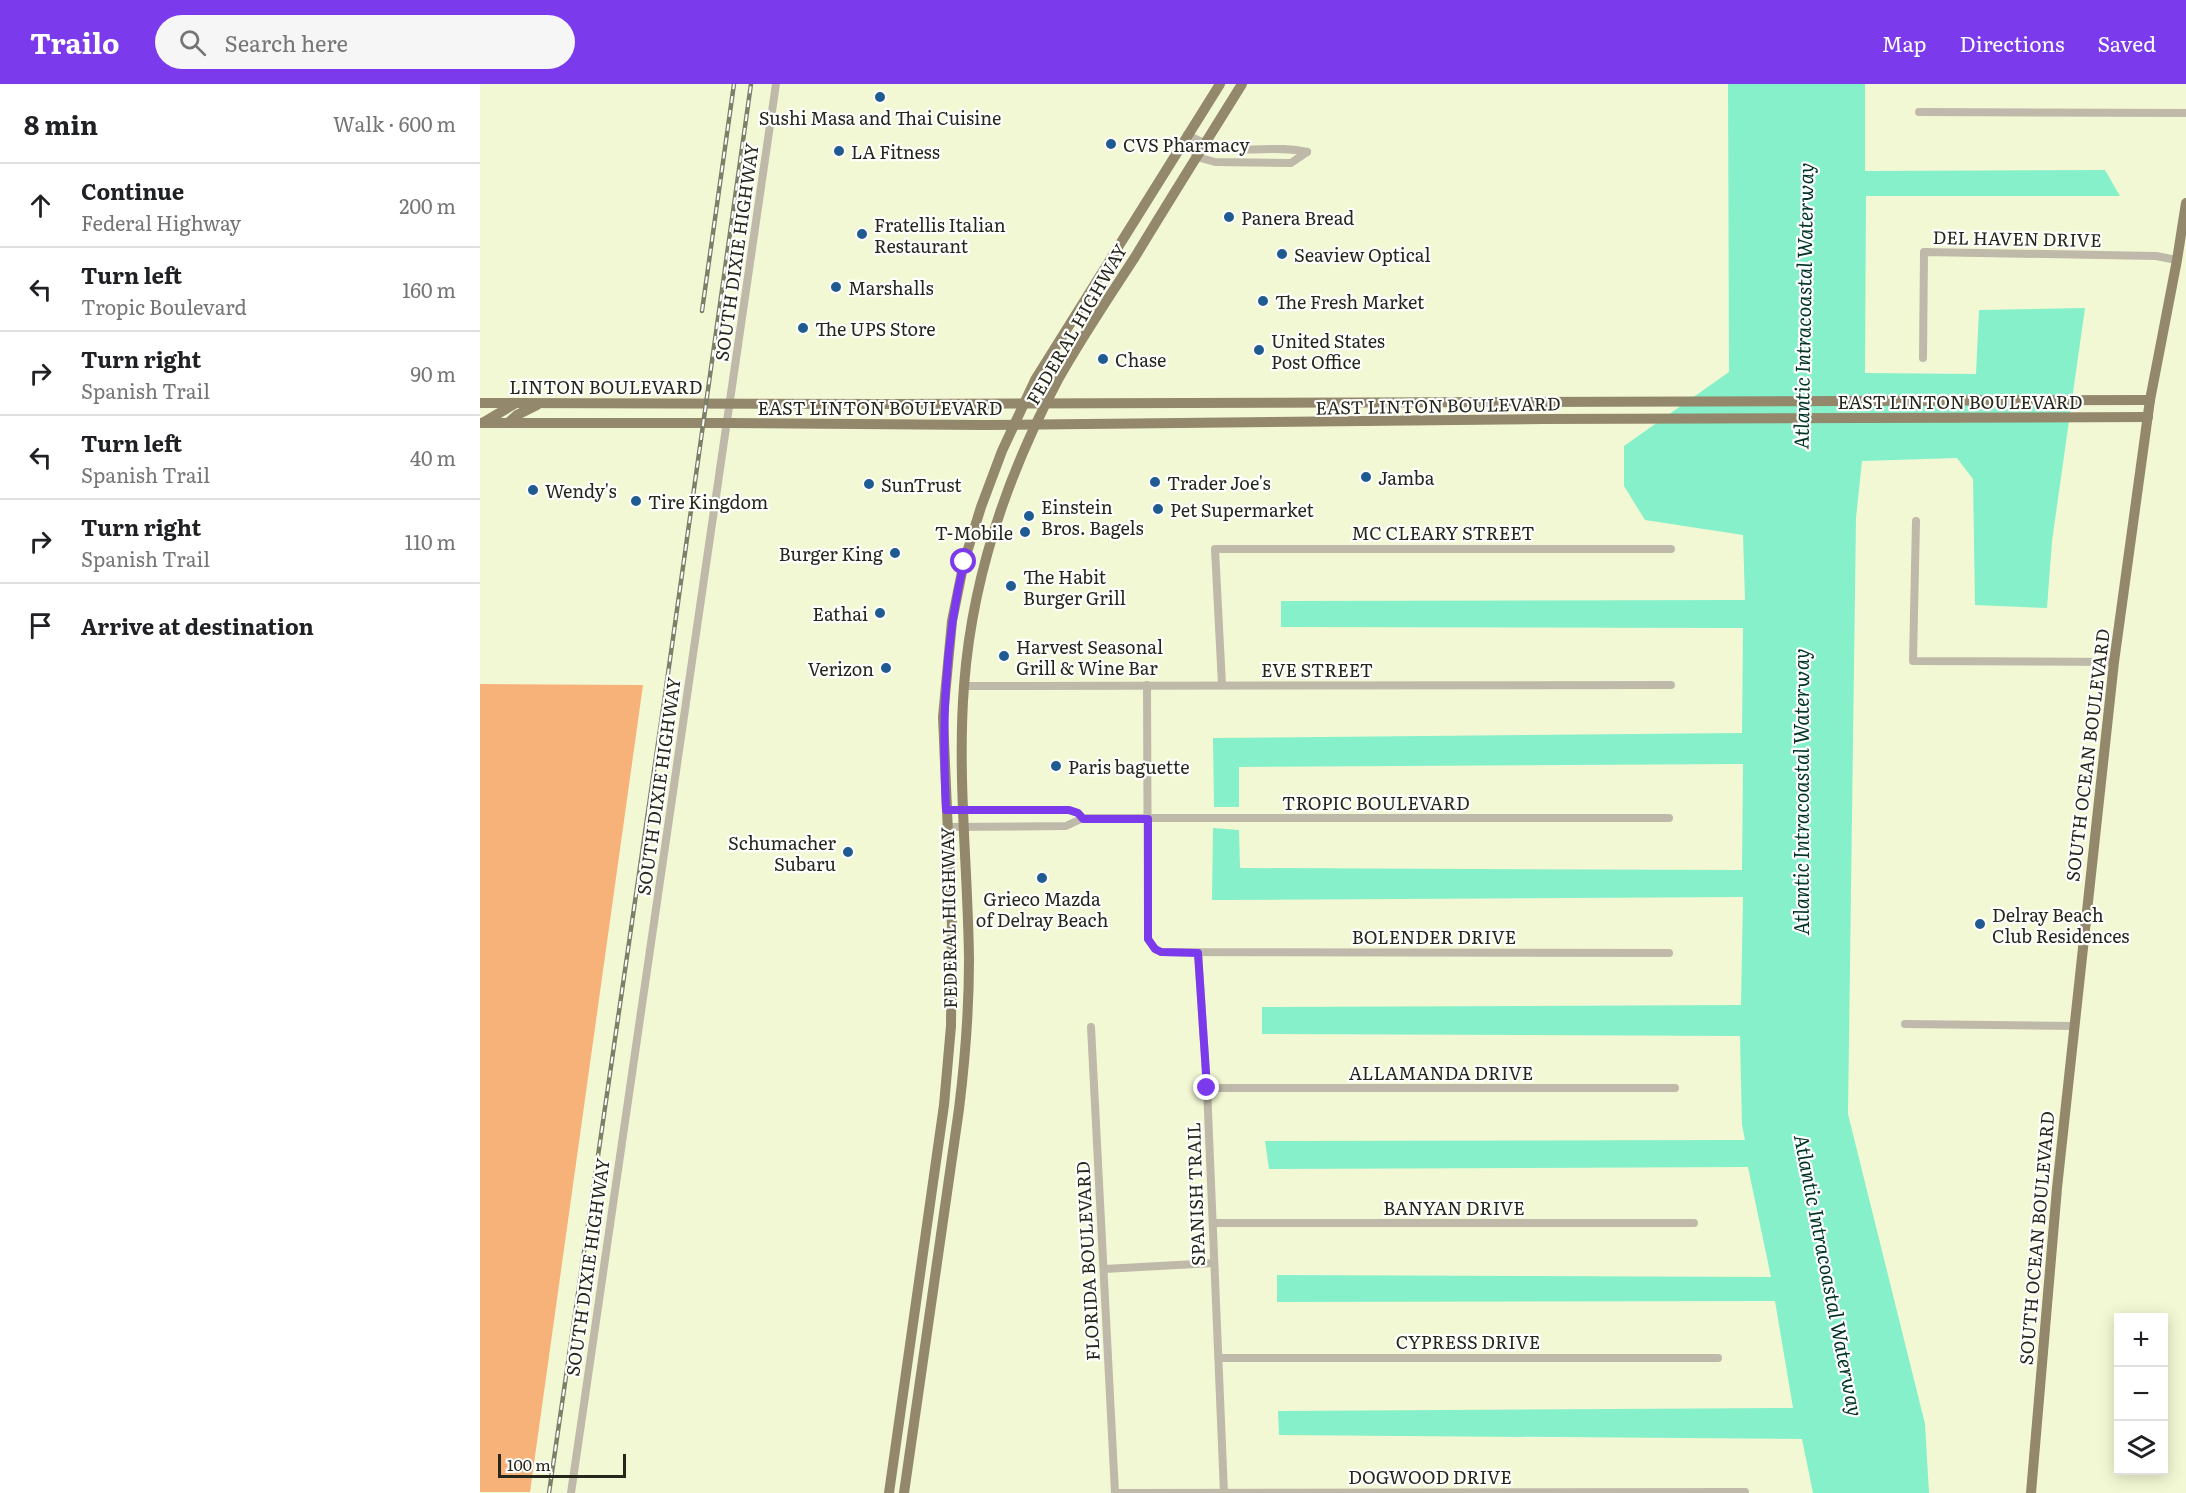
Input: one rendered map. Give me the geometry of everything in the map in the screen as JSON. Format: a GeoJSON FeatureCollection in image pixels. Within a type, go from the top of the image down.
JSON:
{"type":"FeatureCollection","features":[{"type":"Feature","properties":{"kind":"main road","name":"FEDERAL HIGHWAY"},"geometry":{"type":"LineString","coordinates":[[889,1493],[944,1105],[952,1009],[952,936],[943,717],[952,621],[971,537],[991,478],[1013,424],[1050,354],[1220,84]]}},
{"type":"Feature","properties":{"kind":"main road","name":"FEDERAL HIGHWAY"},"geometry":{"type":"LineString","coordinates":[[904,1493],[959,1108],[969,961],[962,811],[962,724],[971,627],[987,550],[1011,483],[1060,377],[1242,84]]}},
{"type":"Feature","properties":{"kind":"main road","name":"SOUTH OCEAN BOULEVARD"},"geometry":{"type":"LineString","coordinates":[[2031,1493],[2050,1259],[2073,1026],[2114,662],[2150,399],[2186,203]]}},
{"type":"Feature","properties":{"kind":"main road","name":"EAST LINTON BOULEVARD"},"geometry":{"type":"LineString","coordinates":[[731,403],[2150,399]]}},
{"type":"Feature","properties":{"kind":"main road"},"geometry":{"type":"LineString","coordinates":[[1336,402],[1336,423]]}},
{"type":"Feature","properties":{"kind":"main road","name":"LINTON BOULEVARD"},"geometry":{"type":"LineString","coordinates":[[480,403],[731,403]]}},
{"type":"Feature","properties":{"kind":"main road"},"geometry":{"type":"LineString","coordinates":[[481,423],[516,403]]}},
{"type":"Feature","properties":{"kind":"main road"},"geometry":{"type":"LineString","coordinates":[[508,423],[517,415],[543,403]]}},
{"type":"Feature","properties":{"kind":"main road"},"geometry":{"type":"LineString","coordinates":[[846,423],[851,415],[867,404]]}},
{"type":"Feature","properties":{"kind":"main road","name":"EAST LINTON BOULEVARD"},"geometry":{"type":"LineString","coordinates":[[728,423],[1336,423],[1543,419],[2148,417]]}},
{"type":"Feature","properties":{"kind":"main road","name":"LINTON BOULEVARD"},"geometry":{"type":"LineString","coordinates":[[481,423],[728,423]]}},
{"type":"Feature","properties":{"kind":"main road"},"geometry":{"type":"LineString","coordinates":[[952,1009],[966,1025]]}},
{"type":"Feature","properties":{"kind":"street","name":"SOUTH DIXIE HIGHWAY"},"geometry":{"type":"LineString","coordinates":[[571,1493],[776,84]]}},
{"type":"Feature","properties":{"kind":"street"},"geometry":{"type":"LineString","coordinates":[[1919,112],[2186,113]]}},
{"type":"Feature","properties":{"kind":"street"},"geometry":{"type":"LineString","coordinates":[[1187,135],[1205,144],[1230,149],[1293,149],[1307,153],[1291,163],[1215,162],[1197,157],[1187,135]]}},
{"type":"Feature","properties":{"kind":"street","name":"DEL HAVEN DRIVE"},"geometry":{"type":"LineString","coordinates":[[1923,358],[1924,252],[2156,256],[2177,260]]}},
{"type":"Feature","properties":{"kind":"street"},"geometry":{"type":"LineString","coordinates":[[1916,521],[1913,661],[2114,662]]}},
{"type":"Feature","properties":{"kind":"street","name":"MC CLEARY STREET"},"geometry":{"type":"LineString","coordinates":[[1222,685],[1215,549],[1671,549]]}},
{"type":"Feature","properties":{"kind":"street"},"geometry":{"type":"LineString","coordinates":[[1147,685],[1148,939],[1155,949],[1161,952],[1198,953]]}},
{"type":"Feature","properties":{"kind":"street","name":"EVE STREET"},"geometry":{"type":"LineString","coordinates":[[964,686],[1671,685]]}},
{"type":"Feature","properties":{"kind":"street","name":"TROPIC BOULEVARD"},"geometry":{"type":"LineString","coordinates":[[946,810],[1069,810],[1078,813],[1083,819]]}},
{"type":"Feature","properties":{"kind":"street","name":"TROPIC BOULEVARD"},"geometry":{"type":"LineString","coordinates":[[947,827],[1066,826],[1083,819],[1669,818]]}},
{"type":"Feature","properties":{"kind":"street","name":"BOLENDER DRIVE"},"geometry":{"type":"LineString","coordinates":[[1198,953],[1669,953]]}},
{"type":"Feature","properties":{"kind":"street","name":"SPANISH TRAIL"},"geometry":{"type":"LineString","coordinates":[[1198,953],[1207,1088],[1224,1492]]}},
{"type":"Feature","properties":{"kind":"street"},"geometry":{"type":"LineString","coordinates":[[1905,1024],[2073,1026]]}},
{"type":"Feature","properties":{"kind":"street","name":"FLORIDA BOULEVARD"},"geometry":{"type":"LineString","coordinates":[[1091,1027],[1115,1493]]}},
{"type":"Feature","properties":{"kind":"street","name":"ALLAMANDA DRIVE"},"geometry":{"type":"LineString","coordinates":[[1207,1088],[1675,1088]]}},
{"type":"Feature","properties":{"kind":"street","name":"BANYAN DRIVE"},"geometry":{"type":"LineString","coordinates":[[1213,1223],[1694,1223]]}},
{"type":"Feature","properties":{"kind":"street"},"geometry":{"type":"LineString","coordinates":[[1104,1269],[1215,1263]]}},
{"type":"Feature","properties":{"kind":"street","name":"CYPRESS DRIVE"},"geometry":{"type":"LineString","coordinates":[[1219,1358],[1718,1358]]}},
{"type":"Feature","properties":{"kind":"street","name":"DOGWOOD DRIVE"},"geometry":{"type":"LineString","coordinates":[[1115,1493],[1744,1492]]}},
{"type":"Feature","properties":{"kind":"shaded area"},"geometry":{"type":"Polygon","coordinates":[[[480,684],[643,685],[530,1492],[480,1492],[480,684]]]}},
{"type":"Feature","properties":{"kind":"water","name":"Atlantic Intracoastal Waterway"},"geometry":{"type":"Polygon","coordinates":[[[1728,84],[1865,84],[1865,171],[2105,170],[2120,196],[1866,196],[1865,373],[1976,374],[1979,310],[2085,308],[2052,541],[2047,608],[1975,605],[1973,479],[1957,458],[1862,461],[1856,518],[1848,1114],[1925,1424],[1929,1493],[1813,1493],[1802,1439],[1279,1435],[1278,1411],[1793,1408],[1775,1301],[1277,1302],[1277,1275],[1771,1277],[1748,1167],[1269,1169],[1265,1141],[1745,1140],[1742,1125],[1740,1036],[1262,1034],[1262,1007],[1741,1005],[1743,897],[1212,900],[1213,828],[1239,830],[1240,868],[1742,870],[1743,764],[1239,767],[1239,807],[1214,807],[1213,738],[1742,733],[1743,628],[1281,627],[1281,601],[1745,600],[1743,535],[1645,520],[1624,486],[1624,446],[1729,372],[1728,84]]]}},
{"type":"Feature","properties":{"kind":"railway"},"geometry":{"type":"LineString","coordinates":[[702,311],[734,84]]}},
{"type":"Feature","properties":{"kind":"railway"},"geometry":{"type":"LineString","coordinates":[[549,1493],[751,84]]}},
{"type":"Feature","properties":{"kind":"place","name":"Sushi Masa and Thai Cuisine"},"geometry":{"type":"Point","coordinates":[880,97]}},
{"type":"Feature","properties":{"kind":"place","name":"CVS Pharmacy"},"geometry":{"type":"Point","coordinates":[1111,144]}},
{"type":"Feature","properties":{"kind":"place","name":"LA Fitness"},"geometry":{"type":"Point","coordinates":[839,151]}},
{"type":"Feature","properties":{"kind":"place","name":"Panera Bread"},"geometry":{"type":"Point","coordinates":[1229,217]}},
{"type":"Feature","properties":{"kind":"place","name":"Fratellis Italian Restaurant"},"geometry":{"type":"Point","coordinates":[862,234]}},
{"type":"Feature","properties":{"kind":"place","name":"Seaview Optical"},"geometry":{"type":"Point","coordinates":[1282,254]}},
{"type":"Feature","properties":{"kind":"place","name":"Marshalls"},"geometry":{"type":"Point","coordinates":[836,287]}},
{"type":"Feature","properties":{"kind":"place","name":"The Fresh Market"},"geometry":{"type":"Point","coordinates":[1263,301]}},
{"type":"Feature","properties":{"kind":"place","name":"The UPS Store"},"geometry":{"type":"Point","coordinates":[803,328]}},
{"type":"Feature","properties":{"kind":"place","name":"United States Post Office"},"geometry":{"type":"Point","coordinates":[1259,350]}},
{"type":"Feature","properties":{"kind":"place","name":"Chase"},"geometry":{"type":"Point","coordinates":[1103,359]}},
{"type":"Feature","properties":{"kind":"place","name":"Jamba"},"geometry":{"type":"Point","coordinates":[1366,477]}},
{"type":"Feature","properties":{"kind":"place","name":"Trader Joe's"},"geometry":{"type":"Point","coordinates":[1155,482]}},
{"type":"Feature","properties":{"kind":"place","name":"SunTrust"},"geometry":{"type":"Point","coordinates":[869,484]}},
{"type":"Feature","properties":{"kind":"place","name":"Wendy's"},"geometry":{"type":"Point","coordinates":[533,490]}},
{"type":"Feature","properties":{"kind":"place","name":"Tire Kingdom"},"geometry":{"type":"Point","coordinates":[636,501]}},
{"type":"Feature","properties":{"kind":"place","name":"Pet Supermarket"},"geometry":{"type":"Point","coordinates":[1158,509]}},
{"type":"Feature","properties":{"kind":"place","name":"Einstein Bros. Bagels"},"geometry":{"type":"Point","coordinates":[1029,516]}},
{"type":"Feature","properties":{"kind":"place","name":"T-Mobile"},"geometry":{"type":"Point","coordinates":[1025,532]}},
{"type":"Feature","properties":{"kind":"place","name":"Burger King"},"geometry":{"type":"Point","coordinates":[895,553]}},
{"type":"Feature","properties":{"kind":"place","name":"The Habit Burger Grill"},"geometry":{"type":"Point","coordinates":[1011,586]}},
{"type":"Feature","properties":{"kind":"place","name":"Eathai"},"geometry":{"type":"Point","coordinates":[880,613]}},
{"type":"Feature","properties":{"kind":"place","name":"Harvest Seasonal Grill & Wine Bar"},"geometry":{"type":"Point","coordinates":[1004,656]}},
{"type":"Feature","properties":{"kind":"place","name":"Verizon"},"geometry":{"type":"Point","coordinates":[886,668]}},
{"type":"Feature","properties":{"kind":"place","name":"Paris baguette"},"geometry":{"type":"Point","coordinates":[1056,766]}},
{"type":"Feature","properties":{"kind":"place","name":"Schumacher Subaru"},"geometry":{"type":"Point","coordinates":[848,852]}},
{"type":"Feature","properties":{"kind":"place","name":"Grieco Mazda of Delray Beach"},"geometry":{"type":"Point","coordinates":[1042,878]}},
{"type":"Feature","properties":{"kind":"place","name":"Delray Beach Club Residences"},"geometry":{"type":"Point","coordinates":[1980,924]}},
{"type":"Feature","properties":{"kind":"route"},"geometry":{"type":"LineString","coordinates":[[964,562],[952,621],[943,717],[946,810],[1069,810],[1078,813],[1083,819],[1148,819],[1148,939],[1151,945],[1161,952],[1198,953],[1207,1088]]}}]}
